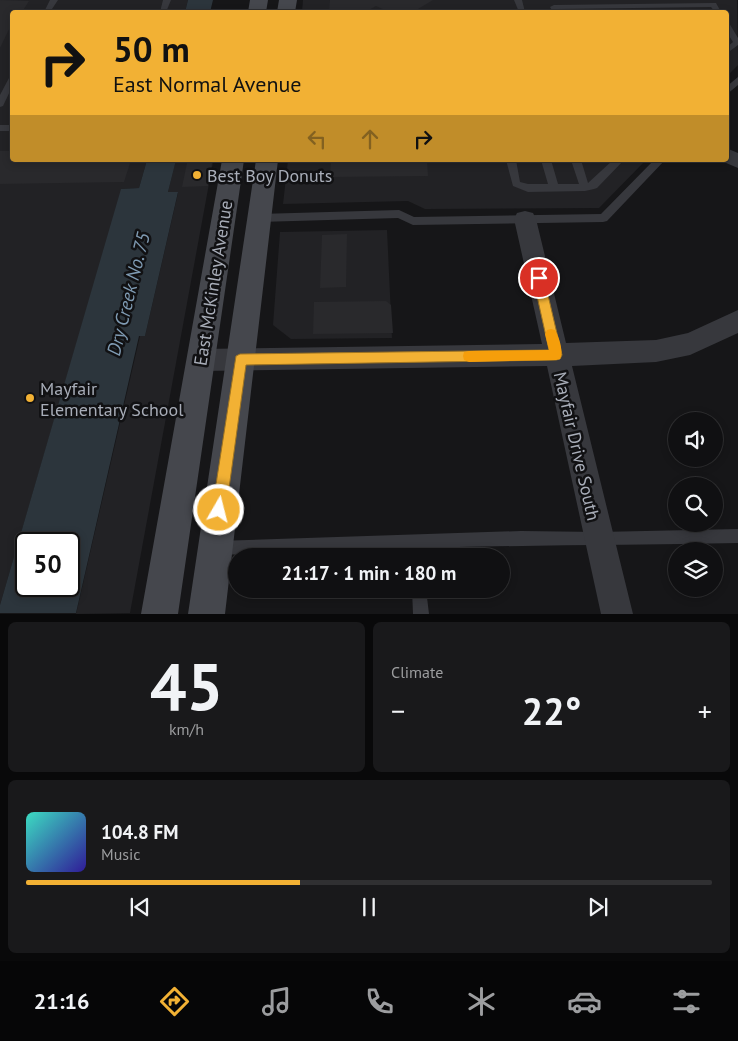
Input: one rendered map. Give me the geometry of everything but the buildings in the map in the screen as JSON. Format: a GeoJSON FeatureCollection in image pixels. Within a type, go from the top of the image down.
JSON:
{"type":"FeatureCollection","features":[{"type":"Feature","properties":{"kind":"main road","name":"East McKinley Avenue"},"geometry":{"type":"LineString","coordinates":[[159,614],[233,162]]}},
{"type":"Feature","properties":{"kind":"main road","name":"East McKinley Avenue"},"geometry":{"type":"LineString","coordinates":[[206,614],[259,218],[264,166]]}},
{"type":"Feature","properties":{"kind":"street","name":"Mayfair Drive South"},"geometry":{"type":"LineString","coordinates":[[525,219],[617,614]]}},
{"type":"Feature","properties":{"kind":"street"},"geometry":{"type":"LineString","coordinates":[[200,360],[556,355],[656,351],[690,344],[725,329],[738,320]]}},
{"type":"Feature","properties":{"kind":"lane"},"geometry":{"type":"LineString","coordinates":[[555,10],[554,7],[713,5],[717,10]]}},
{"type":"Feature","properties":{"kind":"lane"},"geometry":{"type":"LineString","coordinates":[[729,49],[736,42],[730,38]]}},
{"type":"Feature","properties":{"kind":"lane"},"geometry":{"type":"LineString","coordinates":[[729,89],[738,80]]}},
{"type":"Feature","properties":{"kind":"lane"},"geometry":{"type":"LineString","coordinates":[[0,104],[10,84]]}},
{"type":"Feature","properties":{"kind":"lane"},"geometry":{"type":"LineString","coordinates":[[511,162],[516,184],[528,188],[585,187],[594,185],[609,164]]}},
{"type":"Feature","properties":{"kind":"lane"},"geometry":{"type":"LineString","coordinates":[[547,162],[554,188]]}},
{"type":"Feature","properties":{"kind":"lane"},"geometry":{"type":"LineString","coordinates":[[577,162],[585,187]]}},
{"type":"Feature","properties":{"kind":"lane"},"geometry":{"type":"LineString","coordinates":[[259,218],[398,214],[413,221],[603,218],[658,162]]}},
{"type":"Feature","properties":{"kind":"lane"},"geometry":{"type":"LineString","coordinates":[[426,548],[521,538],[599,539],[738,536]]}},
{"type":"Feature","properties":{"kind":"lane"},"geometry":{"type":"LineString","coordinates":[[214,548],[228,548]]}},
{"type":"Feature","properties":{"kind":"lane"},"geometry":{"type":"LineString","coordinates":[[420,598],[421,614]]}},
{"type":"Feature","properties":{"kind":"shaded area","name":"Mayfair Elementary School"},"geometry":{"type":"Polygon","coordinates":[[[0,0],[188,0],[186,10],[10,10],[10,162],[146,162],[139,188],[122,189],[21,532],[15,532],[15,554],[0,605],[0,0]]]}},
{"type":"Feature","properties":{"kind":"shaded area"},"geometry":{"type":"Polygon","coordinates":[[[303,0],[737,0],[738,65],[729,74],[729,10],[302,10],[303,0]]]}},
{"type":"Feature","properties":{"kind":"shaded area"},"geometry":{"type":"Polygon","coordinates":[[[213,162],[130,613],[76,614],[140,336],[145,336],[178,193],[168,192],[175,163],[213,162]]]}},
{"type":"Feature","properties":{"kind":"shaded area"},"geometry":{"type":"Polygon","coordinates":[[[288,162],[644,162],[599,208],[425,209],[408,201],[283,204],[288,162]]]}},
{"type":"Feature","properties":{"kind":"shaded area"},"geometry":{"type":"Polygon","coordinates":[[[387,230],[392,338],[291,339],[273,325],[280,232],[387,230]]]}},
{"type":"Feature","properties":{"kind":"water"},"geometry":{"type":"Polygon","coordinates":[[[188,0],[213,0],[210,10],[186,10],[188,0]]]}},
{"type":"Feature","properties":{"kind":"water","name":"Dry Creek No. 75"},"geometry":{"type":"Polygon","coordinates":[[[146,162],[176,162],[168,192],[178,192],[145,336],[139,336],[80,595],[80,532],[21,532],[121,189],[139,188],[146,162]]]}},
{"type":"Feature","properties":{"kind":"water"},"geometry":{"type":"Polygon","coordinates":[[[15,553],[15,597],[80,597],[76,613],[0,613],[0,605],[15,553]]]}},
{"type":"Feature","properties":{"kind":"slow traffic"},"geometry":{"type":"LineString","coordinates":[[469,356],[556,355],[551,334]]}},
{"type":"Feature","properties":{"kind":"place","name":"Best Boy Donuts"},"geometry":{"type":"Point","coordinates":[197,175]}},
{"type":"Feature","properties":{"kind":"place","name":"Mayfair Elementary School"},"geometry":{"type":"Point","coordinates":[30,398]}},
{"type":"Feature","properties":{"kind":"route"},"geometry":{"type":"LineString","coordinates":[[219,510],[240,360],[556,355],[539,278]]}}]}
